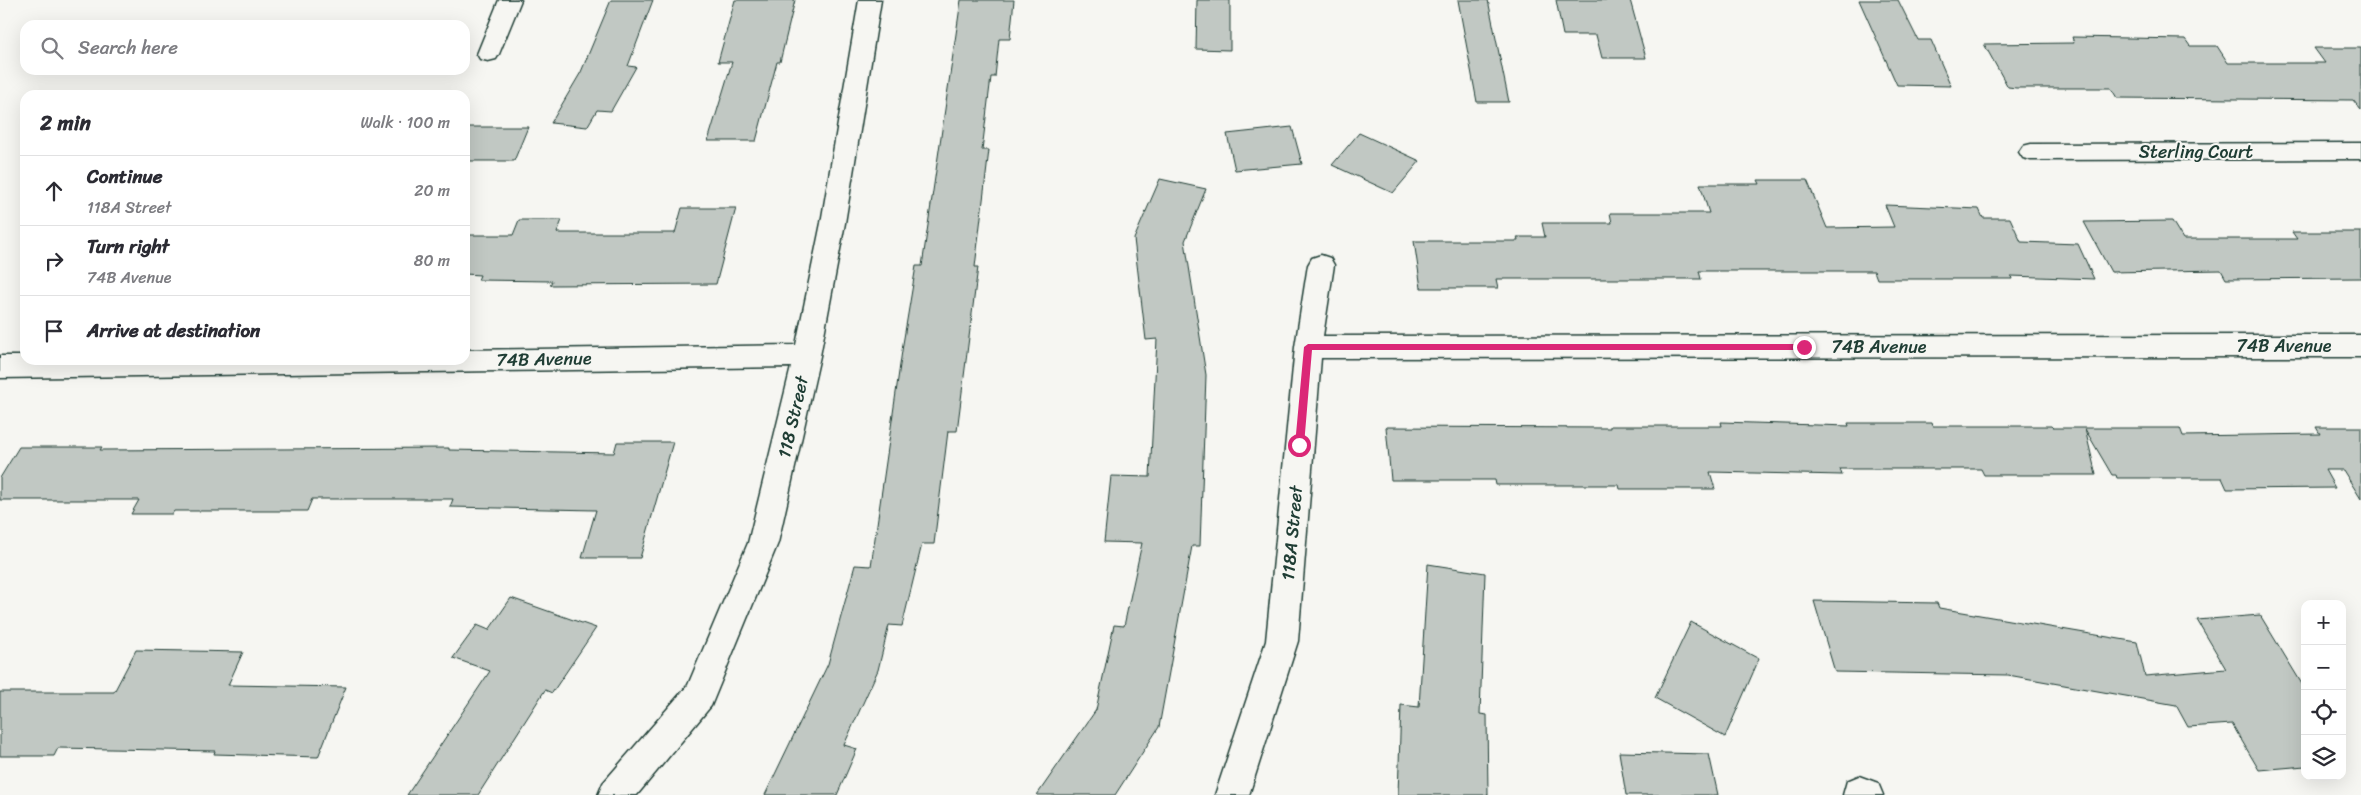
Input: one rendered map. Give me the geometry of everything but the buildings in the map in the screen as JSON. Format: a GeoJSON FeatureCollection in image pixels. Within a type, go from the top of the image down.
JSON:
{"type":"FeatureCollection","features":[{"type":"Feature","properties":{"kind":"street"},"geometry":{"type":"LineString","coordinates":[[488,54],[510,0]]}},
{"type":"Feature","properties":{"kind":"street","name":"118 Street"},"geometry":{"type":"LineString","coordinates":[[616,795],[700,694],[763,543],[807,356],[833,223],[870,0]]}},
{"type":"Feature","properties":{"kind":"street","name":"Sterling Court"},"geometry":{"type":"LineString","coordinates":[[2031,152],[2361,151]]}},
{"type":"Feature","properties":{"kind":"street","name":"118A Street"},"geometry":{"type":"LineString","coordinates":[[1232,795],[1282,641],[1308,347],[1321,265]]}},
{"type":"Feature","properties":{"kind":"street","name":"74B Avenue"},"geometry":{"type":"LineString","coordinates":[[1308,347],[2361,346]]}},
{"type":"Feature","properties":{"kind":"street","name":"74B Avenue"},"geometry":{"type":"LineString","coordinates":[[470,358],[807,356]]}},
{"type":"Feature","properties":{"kind":"route"},"geometry":{"type":"LineString","coordinates":[[1299,445],[1308,347],[1804,347]]}}]}
